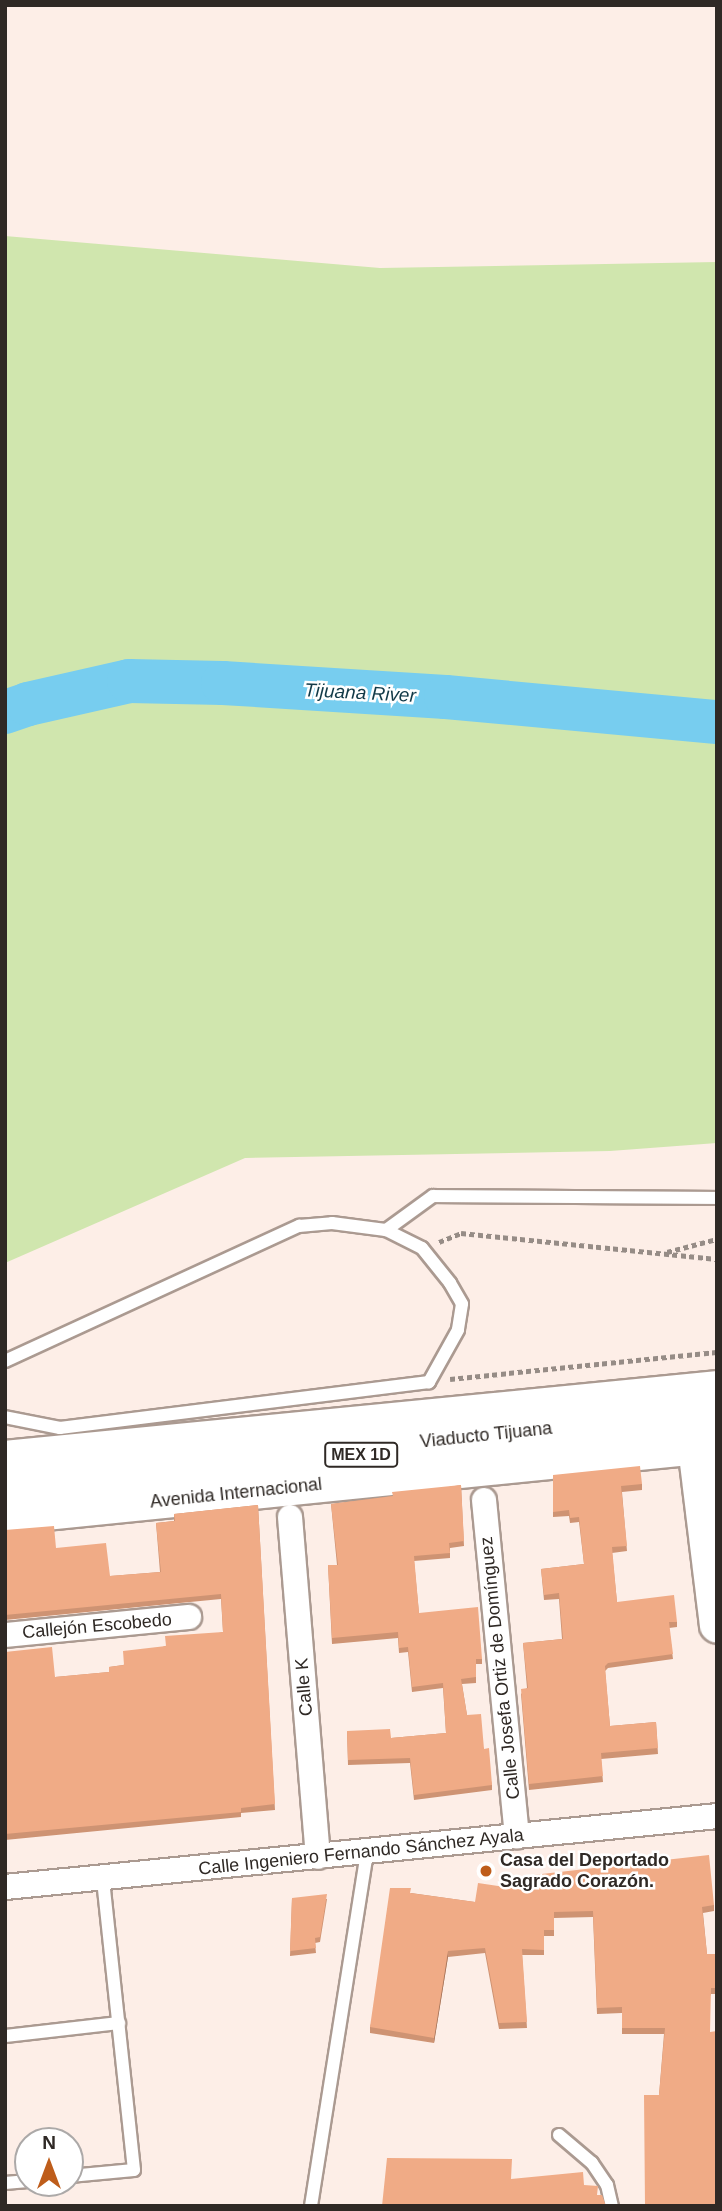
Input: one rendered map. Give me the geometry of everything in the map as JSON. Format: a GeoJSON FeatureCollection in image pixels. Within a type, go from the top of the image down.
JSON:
{"type":"FeatureCollection","features":[{"type":"Feature","properties":{"kind":"highway","name":"MEX 1D"},"geometry":{"type":"LineString","coordinates":[[5,1460],[717,1390]]}},
{"type":"Feature","properties":{"kind":"highway","name":"Viaducto Tijuana"},"geometry":{"type":"LineString","coordinates":[[5,1472],[717,1403]]}},
{"type":"Feature","properties":{"kind":"highway","name":"Viaducto Tijuana"},"geometry":{"type":"LineString","coordinates":[[5,1482],[717,1412]]}},
{"type":"Feature","properties":{"kind":"highway","name":"Avenida Internacional"},"geometry":{"type":"LineString","coordinates":[[5,1490],[710,1436]]}},
{"type":"Feature","properties":{"kind":"main road","name":"Avenida Internacional"},"geometry":{"type":"LineString","coordinates":[[5,1516],[710,1436]]}},
{"type":"Feature","properties":{"kind":"main road"},"geometry":{"type":"LineString","coordinates":[[710,1436],[717,1625]]}},
{"type":"Feature","properties":{"kind":"street","name":"Calle Josefa Ortiz de Domínguez"},"geometry":{"type":"LineString","coordinates":[[484,1500],[517,1836]]}},
{"type":"Feature","properties":{"kind":"street","name":"Calle K"},"geometry":{"type":"LineString","coordinates":[[290,1517],[318,1857]]}},
{"type":"Feature","properties":{"kind":"street","name":"Callejón Escobedo"},"geometry":{"type":"LineString","coordinates":[[5,1634],[189,1617]]}},
{"type":"Feature","properties":{"kind":"street","name":"Calle Ingeniero Fernando Sánchez Ayala"},"geometry":{"type":"LineString","coordinates":[[5,1887],[717,1816]]}},
{"type":"Feature","properties":{"kind":"lane"},"geometry":{"type":"LineString","coordinates":[[386,1230],[433,1196],[717,1198]]}},
{"type":"Feature","properties":{"kind":"lane"},"geometry":{"type":"LineString","coordinates":[[5,1361],[299,1226],[332,1223],[386,1230],[422,1248],[450,1283],[462,1304],[458,1330],[429,1381],[60,1428],[5,1417]]}},
{"type":"Feature","properties":{"kind":"lane"},"geometry":{"type":"LineString","coordinates":[[311,2206],[367,1852]]}},
{"type":"Feature","properties":{"kind":"lane"},"geometry":{"type":"LineString","coordinates":[[84,2175],[134,2170],[103,1878]]}},
{"type":"Feature","properties":{"kind":"lane"},"geometry":{"type":"LineString","coordinates":[[5,2036],[119,2023]]}},
{"type":"Feature","properties":{"kind":"lane"},"geometry":{"type":"LineString","coordinates":[[559,2136],[592,2163],[607,2185],[612,2206]]}},
{"type":"Feature","properties":{"kind":"path"},"geometry":{"type":"LineString","coordinates":[[422,1248],[461,1233],[717,1259]]}},
{"type":"Feature","properties":{"kind":"path"},"geometry":{"type":"LineString","coordinates":[[662,1254],[717,1238]]}},
{"type":"Feature","properties":{"kind":"path"},"geometry":{"type":"LineString","coordinates":[[429,1381],[717,1352]]}},
{"type":"Feature","properties":{"kind":"green space"},"geometry":{"type":"Polygon","coordinates":[[[5,236],[380,268],[717,262],[717,1143],[610,1151],[245,1158],[5,1263],[5,236]]]}},
{"type":"Feature","properties":{"kind":"building"},"geometry":{"type":"Polygon","coordinates":[[[640,1466],[642,1484],[621,1486],[627,1546],[612,1547],[617,1602],[674,1595],[677,1622],[669,1622],[673,1654],[608,1663],[605,1666],[610,1726],[656,1722],[658,1748],[601,1753],[603,1776],[529,1784],[521,1689],[528,1688],[523,1643],[563,1639],[559,1593],[544,1595],[541,1569],[584,1564],[579,1517],[570,1518],[569,1510],[553,1512],[553,1475],[640,1466]]]}},
{"type":"Feature","properties":{"kind":"building"},"geometry":{"type":"Polygon","coordinates":[[[461,1485],[464,1541],[449,1543],[450,1553],[414,1556],[419,1613],[478,1607],[482,1659],[476,1659],[476,1677],[461,1679],[467,1715],[481,1714],[484,1749],[489,1748],[492,1785],[414,1795],[410,1758],[348,1760],[347,1731],[390,1729],[391,1738],[446,1733],[443,1683],[412,1687],[408,1647],[399,1648],[398,1632],[332,1638],[328,1565],[338,1565],[331,1504],[393,1496],[392,1492],[461,1485]]]}},
{"type":"Feature","properties":{"kind":"building"},"geometry":{"type":"Polygon","coordinates":[[[258,1505],[275,1804],[241,1808],[241,1812],[5,1834],[5,1652],[52,1647],[55,1677],[109,1672],[109,1667],[124,1665],[123,1651],[166,1646],[165,1636],[223,1632],[221,1594],[5,1615],[5,1530],[54,1526],[56,1548],[106,1543],[110,1576],[161,1572],[156,1523],[175,1521],[174,1514],[258,1505]]]}},
{"type":"Feature","properties":{"kind":"building"},"geometry":{"type":"Polygon","coordinates":[[[709,1855],[714,1905],[702,1907],[707,1954],[717,1954],[717,1988],[711,1988],[710,2032],[717,2031],[717,2206],[645,2206],[644,2095],[659,2095],[665,2028],[622,2028],[622,2007],[597,2008],[593,1911],[554,1912],[554,1930],[544,1930],[544,1950],[522,1949],[527,2022],[499,2023],[485,1948],[448,1951],[434,2038],[370,2027],[390,1888],[411,1888],[410,1893],[475,1902],[478,1883],[525,1890],[524,1876],[709,1855]]]}},
{"type":"Feature","properties":{"kind":"building"},"geometry":{"type":"Polygon","coordinates":[[[327,1894],[320,1937],[315,1938],[316,1948],[290,1951],[292,1898],[327,1894]]]}},
{"type":"Feature","properties":{"kind":"building"},"geometry":{"type":"Polygon","coordinates":[[[387,2158],[512,2159],[511,2179],[583,2172],[584,2185],[598,2186],[597,2195],[602,2195],[606,2206],[382,2206],[387,2158]]]}},
{"type":"Feature","properties":{"kind":"waterway","name":"Tijuana River"},"geometry":{"type":"LineString","coordinates":[[5,712],[28,704],[129,681],[223,683],[446,697],[717,722]]}},
{"type":"Feature","properties":{"kind":"place","name":"Casa del Deportado Sagrado Corazón."},"geometry":{"type":"Point","coordinates":[486,1871]}}]}
